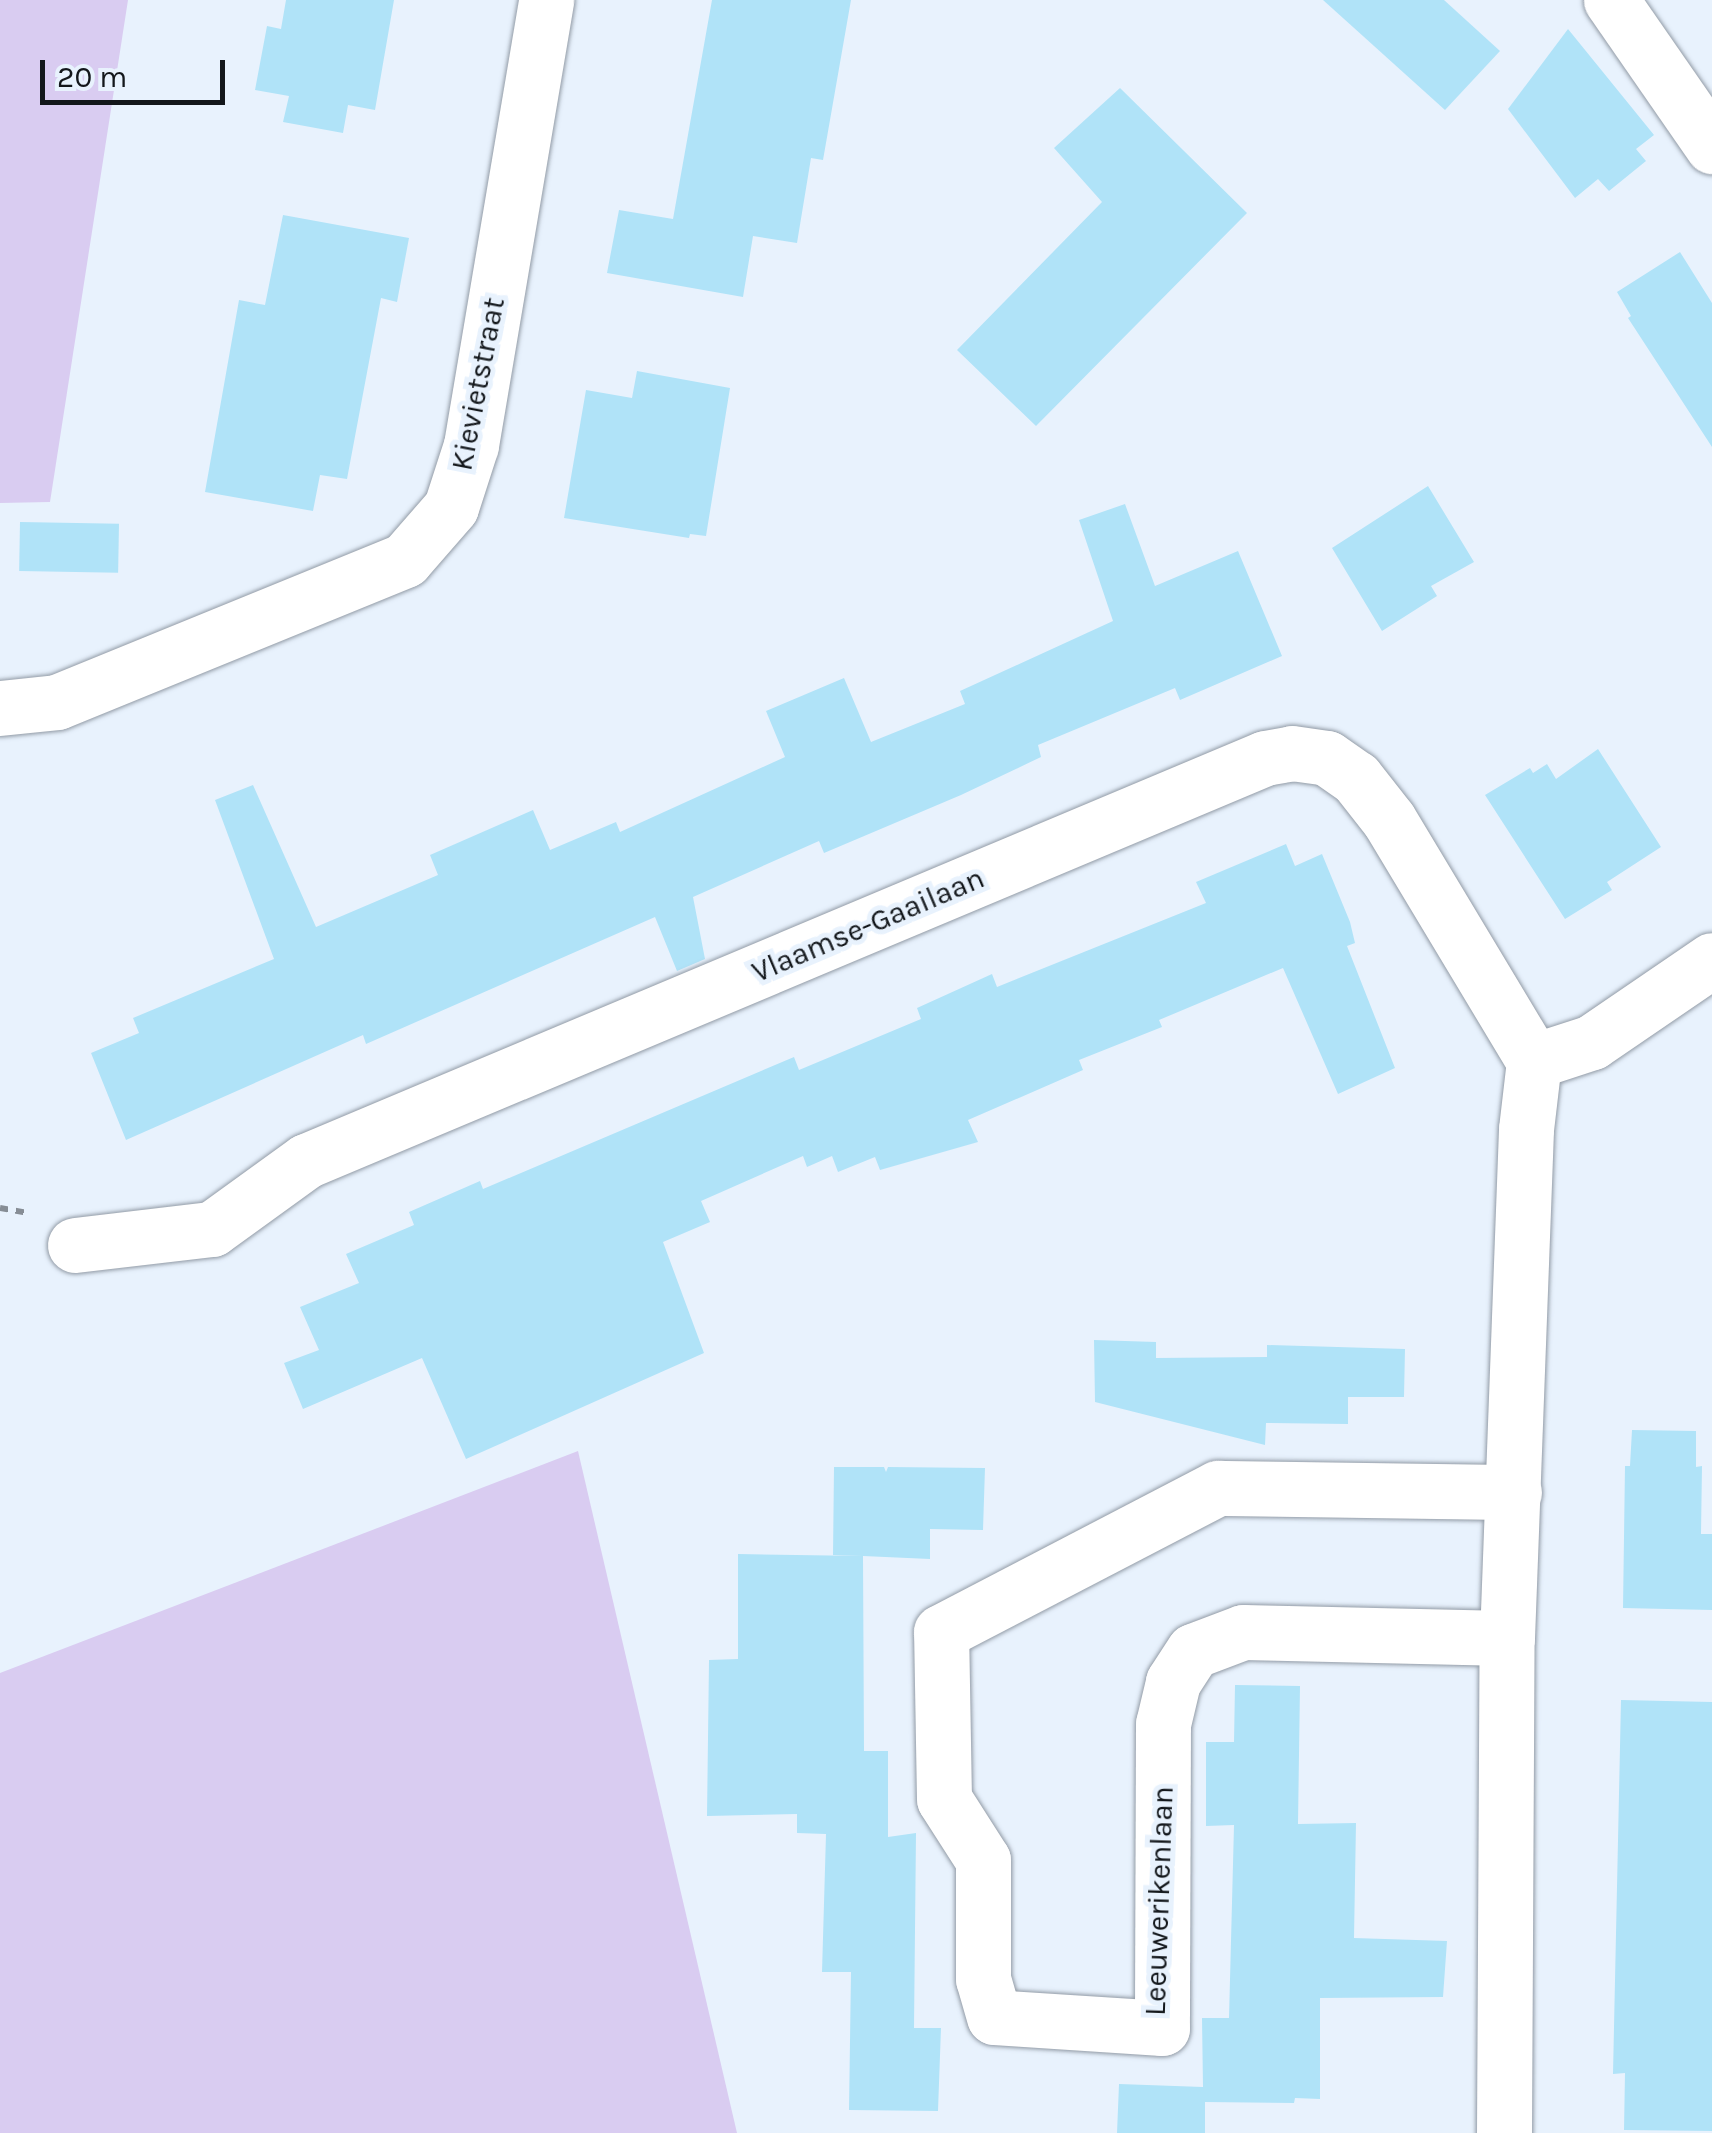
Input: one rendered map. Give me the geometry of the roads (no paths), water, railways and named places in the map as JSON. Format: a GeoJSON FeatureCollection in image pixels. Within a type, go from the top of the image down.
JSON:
{"type":"FeatureCollection","features":[{"type":"Feature","properties":{"kind":"street","name":"Kievietstraat"},"geometry":{"type":"LineString","coordinates":[[0,708],[57,702],[405,560],[450,507],[470,445],[546,0]]}},
{"type":"Feature","properties":{"kind":"street"},"geometry":{"type":"LineString","coordinates":[[1611,0],[1712,146]]}},
{"type":"Feature","properties":{"kind":"street","name":"Vlaamse-Gaailaan"},"geometry":{"type":"LineString","coordinates":[[75,1245],[212,1228],[306,1162],[1265,758],[1292,752],[1328,758],[1356,778],[1388,820],[1534,1061]]}},
{"type":"Feature","properties":{"kind":"street"},"geometry":{"type":"LineString","coordinates":[[1504,2133],[1507,1638],[1526,1129],[1534,1061],[1592,1042],[1712,960]]}},
{"type":"Feature","properties":{"kind":"street","name":"Leeuwerikenlaan"},"geometry":{"type":"LineString","coordinates":[[1507,1638],[1243,1632],[1193,1651],[1173,1682],[1163,1724],[1162,2028],[994,2017],[983,1978],[983,1860],[944,1799],[942,1632],[1218,1488],[1514,1492]]}}]}
